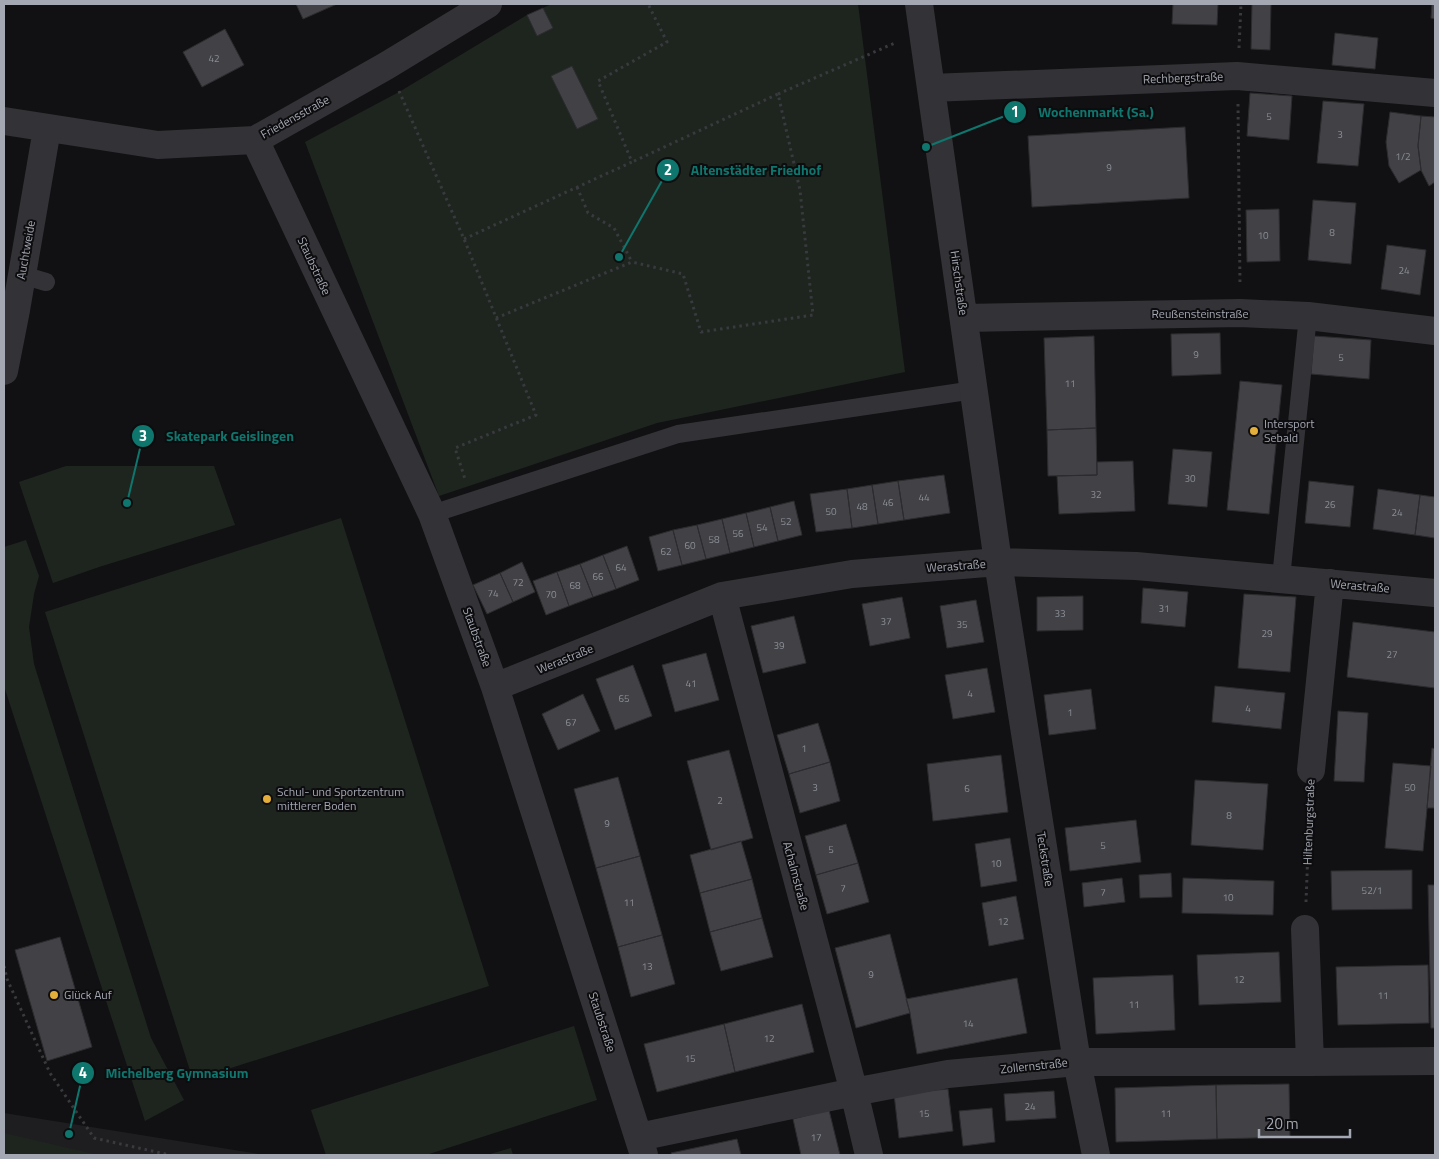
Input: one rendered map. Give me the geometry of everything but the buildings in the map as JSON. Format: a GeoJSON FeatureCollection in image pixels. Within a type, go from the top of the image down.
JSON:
{"type":"FeatureCollection","features":[{"type":"Feature","properties":{"kind":"street","name":"Friedensstraße"},"geometry":{"type":"LineString","coordinates":[[4,121],[158,145],[255,140],[386,66],[488,4]]}},
{"type":"Feature","properties":{"kind":"street","name":"Hirschstraße"},"geometry":{"type":"LineString","coordinates":[[919,4],[998,562]]}},
{"type":"Feature","properties":{"kind":"street","name":"Rechbergstraße"},"geometry":{"type":"LineString","coordinates":[[931,88],[1237,76],[1435,93]]}},
{"type":"Feature","properties":{"kind":"street","name":"Auchtweide"},"geometry":{"type":"LineString","coordinates":[[4,371],[34,279],[48,129]]}},
{"type":"Feature","properties":{"kind":"street","name":"Staubstraße"},"geometry":{"type":"LineString","coordinates":[[255,140],[432,514],[495,686],[642,1146]]}},
{"type":"Feature","properties":{"kind":"street","name":"Reußensteinstraße"},"geometry":{"type":"LineString","coordinates":[[964,318],[1240,313],[1308,316],[1435,331]]}},
{"type":"Feature","properties":{"kind":"street","name":"Werastraße"},"geometry":{"type":"LineString","coordinates":[[495,686],[722,596],[852,574],[998,562],[1136,566],[1435,593]]}},
{"type":"Feature","properties":{"kind":"street","name":"Teckstraße"},"geometry":{"type":"LineString","coordinates":[[998,562],[1077,1062],[1096,1155]]}},
{"type":"Feature","properties":{"kind":"street","name":"Hiltenburgstraße"},"geometry":{"type":"LineString","coordinates":[[1311,770],[1330,583]]}},
{"type":"Feature","properties":{"kind":"street","name":"Achalmstraße"},"geometry":{"type":"LineString","coordinates":[[722,596],[854,1092],[869,1155]]}},
{"type":"Feature","properties":{"kind":"street"},"geometry":{"type":"LineString","coordinates":[[1305,929],[1310,1062]]}},
{"type":"Feature","properties":{"kind":"street","name":"Zollernstraße"},"geometry":{"type":"LineString","coordinates":[[642,1146],[854,1092],[948,1074],[1077,1062],[1435,1060]]}},
{"type":"Feature","properties":{"kind":"lane"},"geometry":{"type":"LineString","coordinates":[[1282,578],[1308,316]]}},
{"type":"Feature","properties":{"kind":"lane"},"geometry":{"type":"LineString","coordinates":[[432,514],[678,434],[974,390]]}},
{"type":"Feature","properties":{"kind":"path"},"geometry":{"type":"LineString","coordinates":[[632,162],[598,80],[667,42],[648,4]]}},
{"type":"Feature","properties":{"kind":"path"},"geometry":{"type":"LineString","coordinates":[[1240,313],[1237,76],[1241,4]]}},
{"type":"Feature","properties":{"kind":"path"},"geometry":{"type":"LineString","coordinates":[[464,239],[778,94],[923,31]]}},
{"type":"Feature","properties":{"kind":"path"},"geometry":{"type":"LineString","coordinates":[[386,66],[464,239],[536,415],[455,448],[472,501]]}},
{"type":"Feature","properties":{"kind":"path"},"geometry":{"type":"LineString","coordinates":[[496,318],[632,262],[683,274],[701,332],[813,316],[800,190],[778,94]]}},
{"type":"Feature","properties":{"kind":"path"},"geometry":{"type":"LineString","coordinates":[[577,187],[588,214],[614,228],[632,262]]}},
{"type":"Feature","properties":{"kind":"path","name":"Hiltenburgstraße"},"geometry":{"type":"LineString","coordinates":[[1305,929],[1311,770]]}},
{"type":"Feature","properties":{"kind":"path"},"geometry":{"type":"LineString","coordinates":[[4,966],[50,1073],[94,1138],[170,1155]]}},
{"type":"Feature","properties":{"kind":"shaded area"},"geometry":{"type":"Polygon","coordinates":[[[552,4],[858,4],[905,372],[657,423],[439,496],[305,142],[399,92],[527,15],[552,4]]]}},
{"type":"Feature","properties":{"kind":"shaded area"},"geometry":{"type":"Polygon","coordinates":[[[66,466],[214,466],[235,525],[53,583],[19,482],[66,466]]]}},
{"type":"Feature","properties":{"kind":"shaded area","name":"Schul- und Sportzentrum mittlerer Boden"},"geometry":{"type":"Polygon","coordinates":[[[341,518],[489,986],[193,1080],[45,612],[341,518]]]}},
{"type":"Feature","properties":{"kind":"shaded area"},"geometry":{"type":"Polygon","coordinates":[[[26,540],[39,576],[29,627],[34,664],[151,1038],[184,1100],[145,1121],[4,686],[4,547],[26,540]]]}},
{"type":"Feature","properties":{"kind":"shaded area"},"geometry":{"type":"Polygon","coordinates":[[[574,1026],[597,1100],[426,1155],[326,1155],[311,1110],[574,1026]]]}},
{"type":"Feature","properties":{"kind":"shaded area"},"geometry":{"type":"Polygon","coordinates":[[[4,1113],[265,1155],[4,1155],[4,1113]]]}},
{"type":"Feature","properties":{"kind":"shaded area"},"geometry":{"type":"Polygon","coordinates":[[[4,1133],[98,1155],[4,1155],[4,1133]]]}},
{"type":"Feature","properties":{"kind":"shaded area"},"geometry":{"type":"Polygon","coordinates":[[[511,1148],[513,1155],[487,1155],[511,1148]]]}},
{"type":"Feature","properties":{"kind":"place","name":"Wochenmarkt (Sa.)"},"geometry":{"type":"Point","coordinates":[926,147]}},
{"type":"Feature","properties":{"kind":"place","name":"Altenstädter Friedhof"},"geometry":{"type":"Point","coordinates":[619,257]}},
{"type":"Feature","properties":{"kind":"place","name":"Intersport Sebald"},"geometry":{"type":"Point","coordinates":[1254,431]}},
{"type":"Feature","properties":{"kind":"place","name":"Skatepark Geislingen"},"geometry":{"type":"Point","coordinates":[127,503]}},
{"type":"Feature","properties":{"kind":"place","name":"Schul- und Sportzentrum mittlerer Boden"},"geometry":{"type":"Point","coordinates":[267,799]}},
{"type":"Feature","properties":{"kind":"place","name":"Glück Auf"},"geometry":{"type":"Point","coordinates":[54,995]}},
{"type":"Feature","properties":{"kind":"place","name":"Michelberg Gymnasium"},"geometry":{"type":"Point","coordinates":[69,1134]}}]}
